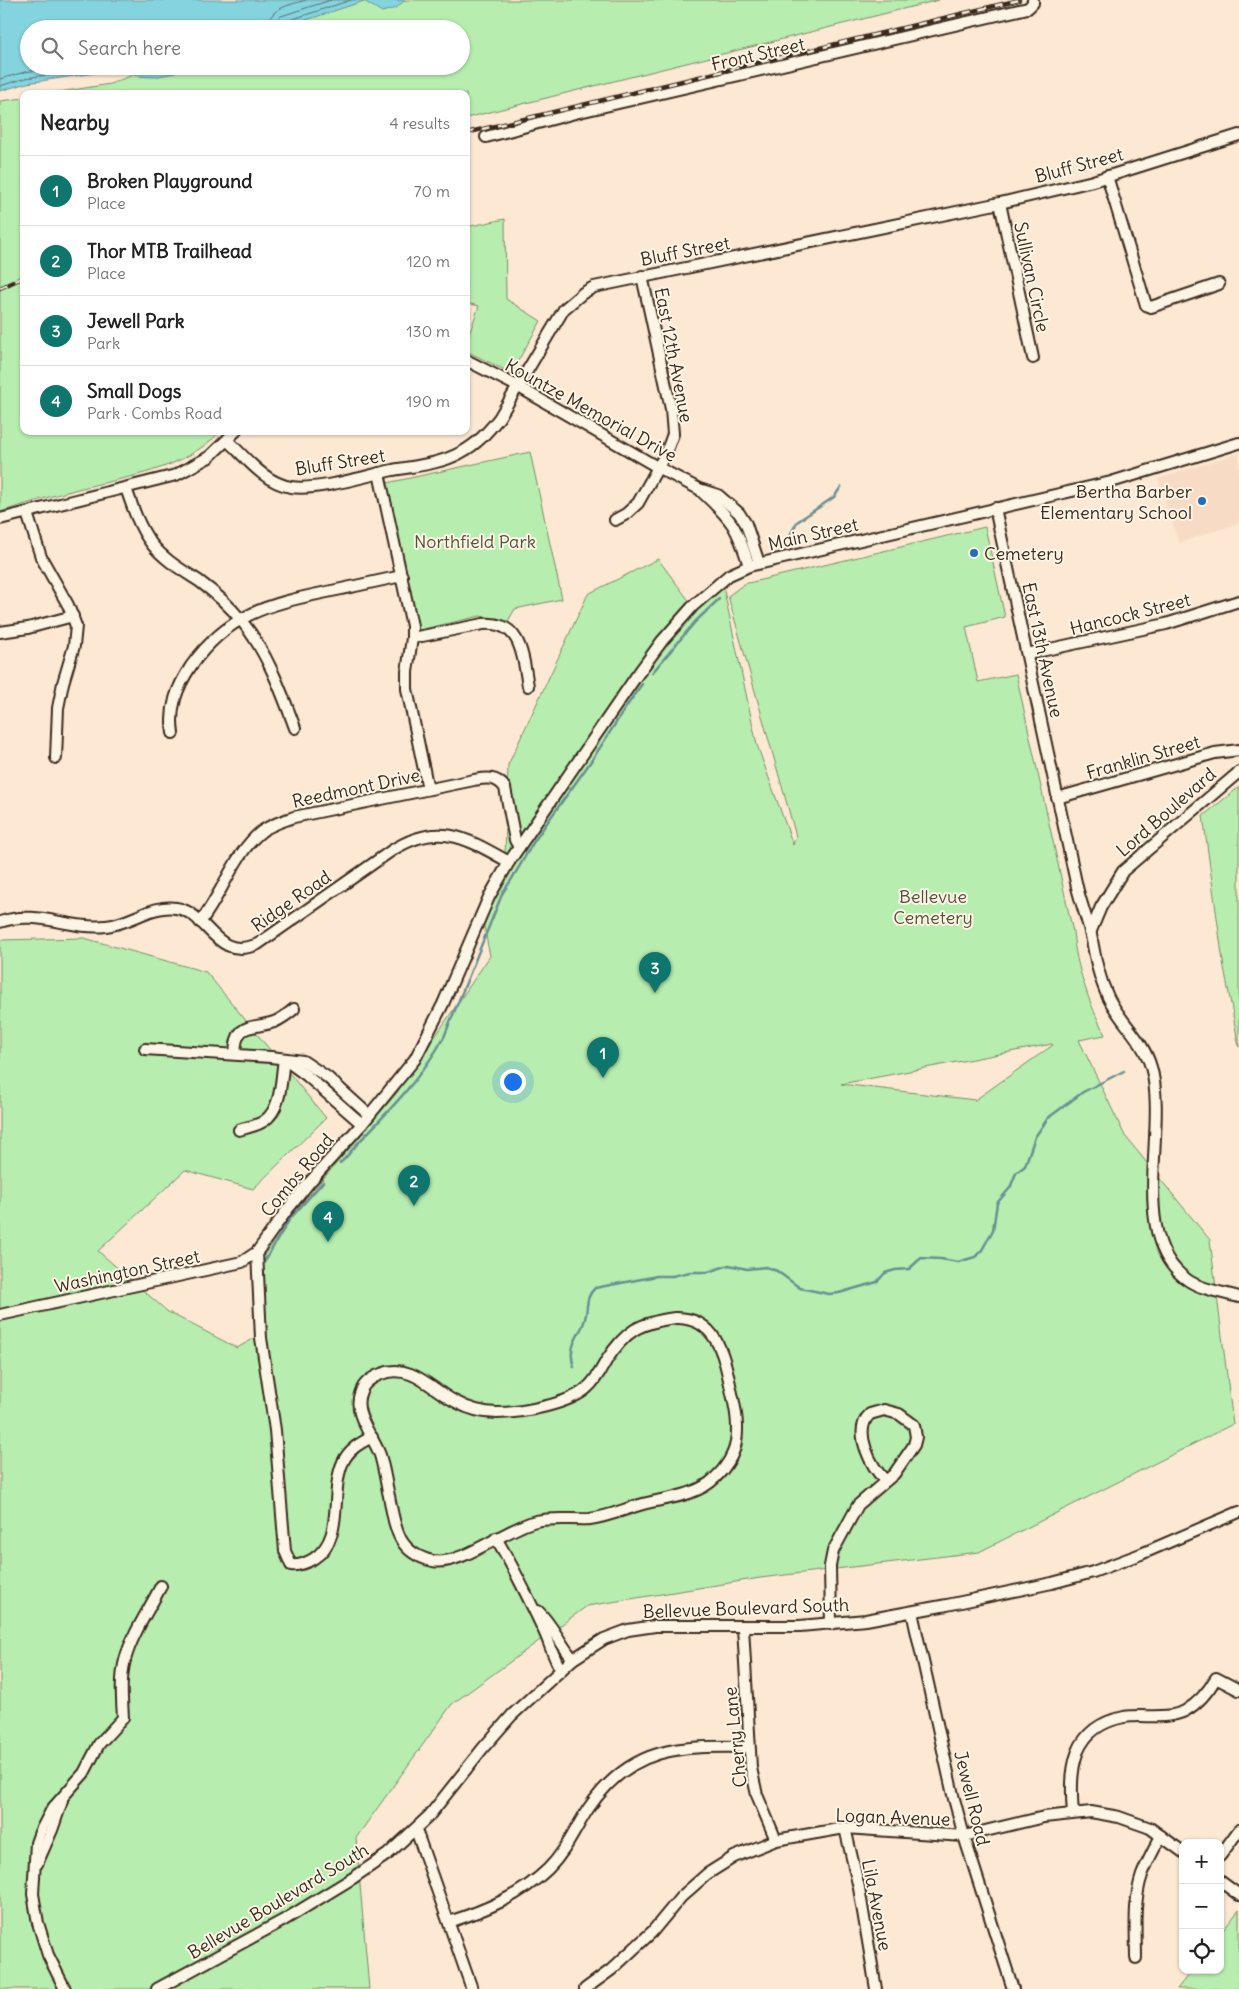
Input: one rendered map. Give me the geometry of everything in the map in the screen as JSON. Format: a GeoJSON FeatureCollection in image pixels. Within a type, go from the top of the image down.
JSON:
{"type":"FeatureCollection","features":[{"type":"Feature","properties":{"kind":"street","name":"Front Street"},"geometry":{"type":"LineString","coordinates":[[486,137],[575,113],[1028,8],[1033,3],[1033,0]]}},
{"type":"Feature","properties":{"kind":"street","name":"Bluff Street"},"geometry":{"type":"LineString","coordinates":[[228,440],[262,474],[291,487],[326,484],[446,459],[468,449],[488,432],[499,418],[564,309],[573,300],[594,287],[1000,203],[1107,176],[1239,135]]}},
{"type":"Feature","properties":{"kind":"street"},"geometry":{"type":"LineString","coordinates":[[1107,176],[1146,305],[1151,307],[1220,284]]}},
{"type":"Feature","properties":{"kind":"street","name":"Sullivan Circle"},"geometry":{"type":"LineString","coordinates":[[1000,203],[1033,358]]}},
{"type":"Feature","properties":{"kind":"street","name":"East 12th Avenue"},"geometry":{"type":"LineString","coordinates":[[615,520],[626,514],[638,503],[659,468],[673,434],[673,422],[642,276]]}},
{"type":"Feature","properties":{"kind":"street","name":"Kountze Memorial Drive"},"geometry":{"type":"LineString","coordinates":[[470,362],[517,386],[659,468],[700,489],[718,495],[739,514],[746,524],[754,564]]}},
{"type":"Feature","properties":{"kind":"street"},"geometry":{"type":"LineString","coordinates":[[0,519],[126,488],[185,471],[209,457],[232,435]]}},
{"type":"Feature","properties":{"kind":"street","name":"Main Street"},"geometry":{"type":"LineString","coordinates":[[519,847],[626,690],[672,629],[693,606],[719,583],[740,569],[754,564],[1134,476],[1239,443]]}},
{"type":"Feature","properties":{"kind":"street"},"geometry":{"type":"LineString","coordinates":[[379,473],[410,611],[412,638],[407,672],[407,689],[428,789]]}},
{"type":"Feature","properties":{"kind":"street"},"geometry":{"type":"LineString","coordinates":[[126,488],[137,518],[151,543],[172,563],[212,592],[240,619],[269,663],[295,728]]}},
{"type":"Feature","properties":{"kind":"street","name":"East 13th Avenue"},"geometry":{"type":"LineString","coordinates":[[995,508],[1057,798],[1077,887],[1090,932]]}},
{"type":"Feature","properties":{"kind":"street"},"geometry":{"type":"LineString","coordinates":[[27,513],[40,557],[73,616],[76,636],[58,708],[56,758]]}},
{"type":"Feature","properties":{"kind":"street"},"geometry":{"type":"LineString","coordinates":[[173,733],[171,720],[172,706],[187,672],[205,648],[240,619],[258,610],[288,600],[402,576]]}},
{"type":"Feature","properties":{"kind":"street","name":"Hancock Street"},"geometry":{"type":"LineString","coordinates":[[1027,654],[1166,624],[1239,601]]}},
{"type":"Feature","properties":{"kind":"street"},"geometry":{"type":"LineString","coordinates":[[0,632],[35,626],[73,616]]}},
{"type":"Feature","properties":{"kind":"street"},"geometry":{"type":"LineString","coordinates":[[412,638],[491,623],[506,627],[512,632],[520,646],[528,686]]}},
{"type":"Feature","properties":{"kind":"street","name":"Franklin Street"},"geometry":{"type":"LineString","coordinates":[[1057,798],[1215,753],[1239,750]]}},
{"type":"Feature","properties":{"kind":"street","name":"Lord Boulevard"},"geometry":{"type":"LineString","coordinates":[[1090,932],[1109,892],[1123,871],[1239,772]]}},
{"type":"Feature","properties":{"kind":"street","name":"Reedmont Drive"},"geometry":{"type":"LineString","coordinates":[[200,922],[210,910],[247,847],[261,832],[270,826],[294,817],[481,778],[497,780],[502,783],[507,793],[515,840],[519,847]]}},
{"type":"Feature","properties":{"kind":"street","name":"Ridge Road"},"geometry":{"type":"LineString","coordinates":[[0,922],[19,917],[31,917],[81,925],[107,926],[118,924],[159,909],[168,908],[184,910],[200,922],[220,942],[228,946],[236,948],[251,947],[410,840],[440,834],[458,837],[482,846],[509,862]]}},
{"type":"Feature","properties":{"kind":"street","name":"Combs Road"},"geometry":{"type":"LineString","coordinates":[[257,1252],[303,1190],[406,1072],[425,1042],[489,897],[519,847]]}},
{"type":"Feature","properties":{"kind":"street"},"geometry":{"type":"LineString","coordinates":[[1090,932],[1102,984],[1114,1008],[1146,1052],[1154,1076],[1156,1104],[1154,1213],[1157,1231],[1165,1254],[1173,1266],[1189,1280],[1203,1287],[1239,1297]]}},
{"type":"Feature","properties":{"kind":"street"},"geometry":{"type":"LineString","coordinates":[[235,1054],[235,1041],[239,1032],[244,1028],[276,1021],[294,1009]]}},
{"type":"Feature","properties":{"kind":"street"},"geometry":{"type":"LineString","coordinates":[[145,1049],[235,1054],[303,1061],[314,1066],[369,1115]]}},
{"type":"Feature","properties":{"kind":"street"},"geometry":{"type":"LineString","coordinates":[[284,1059],[306,1075],[362,1124]]}},
{"type":"Feature","properties":{"kind":"street"},"geometry":{"type":"LineString","coordinates":[[239,1130],[256,1125],[270,1116],[276,1103],[284,1059]]}},
{"type":"Feature","properties":{"kind":"street"},"geometry":{"type":"LineString","coordinates":[[257,1252],[261,1338],[275,1430],[285,1551],[291,1565],[310,1561],[323,1551],[328,1543],[335,1516],[339,1472],[343,1462],[353,1448],[372,1437]]}},
{"type":"Feature","properties":{"kind":"street","name":"Washington Street"},"geometry":{"type":"LineString","coordinates":[[0,1315],[242,1262],[257,1252]]}},
{"type":"Feature","properties":{"kind":"street"},"geometry":{"type":"LineString","coordinates":[[683,1318],[700,1324],[714,1336],[723,1354],[737,1423],[734,1452],[716,1477],[694,1491],[635,1506],[611,1515],[588,1519],[545,1519],[524,1525],[496,1538],[448,1561],[432,1560],[408,1549],[398,1537],[382,1462],[360,1413],[358,1398],[370,1380],[389,1371],[401,1370],[467,1407],[486,1412],[508,1413],[568,1400],[581,1393],[592,1383],[623,1338],[638,1326],[660,1320],[683,1318]]}},
{"type":"Feature","properties":{"kind":"street"},"geometry":{"type":"LineString","coordinates":[[831,1624],[830,1566],[833,1551],[858,1505],[886,1481],[902,1465],[914,1445],[916,1431],[908,1420],[899,1414],[884,1410],[870,1414],[863,1424],[865,1444],[869,1458],[879,1475],[886,1481]]}},
{"type":"Feature","properties":{"kind":"street","name":"Bellevue Boulevard South"},"geometry":{"type":"LineString","coordinates":[[157,1989],[284,1920],[353,1878],[388,1854],[416,1830],[444,1799],[496,1732],[573,1659],[604,1639],[640,1627],[672,1625],[743,1627],[831,1624],[912,1612],[1038,1586],[1093,1572],[1141,1554],[1239,1512]]}},
{"type":"Feature","properties":{"kind":"street"},"geometry":{"type":"LineString","coordinates":[[496,1538],[516,1571],[561,1670]]}},
{"type":"Feature","properties":{"kind":"street"},"geometry":{"type":"LineString","coordinates":[[65,1989],[48,1955],[38,1923],[34,1894],[34,1870],[52,1830],[64,1795],[84,1773],[99,1744],[122,1718],[125,1661],[130,1645],[161,1586]]}},
{"type":"Feature","properties":{"kind":"street"},"geometry":{"type":"LineString","coordinates":[[532,1605],[550,1624],[561,1644],[573,1659]]}},
{"type":"Feature","properties":{"kind":"street","name":"Jewell Road"},"geometry":{"type":"LineString","coordinates":[[912,1612],[952,1794],[1013,1989]]}},
{"type":"Feature","properties":{"kind":"street","name":"Cherry Lane"},"geometry":{"type":"LineString","coordinates":[[743,1627],[749,1747],[758,1795],[776,1840]]}},
{"type":"Feature","properties":{"kind":"street"},"geometry":{"type":"LineString","coordinates":[[1073,1813],[1071,1772],[1075,1756],[1085,1739],[1095,1730],[1109,1722],[1125,1717],[1168,1716],[1183,1712],[1197,1704],[1208,1692],[1216,1678],[1239,1690]]}},
{"type":"Feature","properties":{"kind":"street"},"geometry":{"type":"LineString","coordinates":[[449,1922],[502,1903],[548,1869],[561,1853],[588,1809],[608,1784],[638,1762],[651,1756],[683,1748],[749,1747]]}},
{"type":"Feature","properties":{"kind":"street","name":"Logan Avenue"},"geometry":{"type":"LineString","coordinates":[[585,1989],[610,1970],[652,1932],[681,1897],[707,1874],[734,1857],[776,1840],[845,1828],[964,1836],[1044,1817],[1092,1812],[1119,1817],[1150,1828],[1179,1849]]}},
{"type":"Feature","properties":{"kind":"street","name":"Lila Avenue"},"geometry":{"type":"LineString","coordinates":[[845,1828],[859,1888],[876,1989]]}},
{"type":"Feature","properties":{"kind":"street"},"geometry":{"type":"LineString","coordinates":[[416,1830],[472,1989]]}},
{"type":"Feature","properties":{"kind":"street"},"geometry":{"type":"LineString","coordinates":[[1224,1850],[1236,1834]]}},
{"type":"Feature","properties":{"kind":"street"},"geometry":{"type":"LineString","coordinates":[[1136,1958],[1136,1926],[1141,1878],[1149,1857],[1161,1836]]}},
{"type":"Feature","properties":{"kind":"street"},"geometry":{"type":"LineString","coordinates":[[1224,1884],[1239,1895]]}},
{"type":"Feature","properties":{"kind":"shaded area","name":"Bertha Barber Elementary School"},"geometry":{"type":"Polygon","coordinates":[[[1239,453],[1239,523],[1179,543],[1158,479],[1239,453]]]}},
{"type":"Feature","properties":{"kind":"green space"},"geometry":{"type":"Polygon","coordinates":[[[327,0],[939,0],[470,117],[470,90],[72,90],[110,84],[132,75],[470,75],[470,20],[275,20],[327,0]]]}},
{"type":"Feature","properties":{"kind":"green space"},"geometry":{"type":"Polygon","coordinates":[[[20,98],[20,435],[216,435],[206,444],[172,464],[0,512],[0,101],[20,98]]]}},
{"type":"Feature","properties":{"kind":"green space"},"geometry":{"type":"Polygon","coordinates":[[[505,219],[506,299],[541,321],[511,373],[470,353],[470,332],[479,306],[470,304],[470,226],[505,219]]]}},
{"type":"Feature","properties":{"kind":"green space","name":"Northfield Park"},"geometry":{"type":"Polygon","coordinates":[[[530,452],[562,599],[515,609],[508,621],[480,616],[419,630],[387,483],[530,452]]]}},
{"type":"Feature","properties":{"kind":"green space","name":"Bellevue Cemetery"},"geometry":{"type":"Polygon","coordinates":[[[985,527],[1005,617],[966,627],[978,682],[1016,674],[1073,932],[1080,972],[1105,1035],[1079,1040],[1125,1136],[1210,1240],[1233,1424],[979,1552],[760,1578],[587,1606],[452,1704],[356,1838],[369,1989],[0,1989],[0,940],[84,938],[206,972],[326,1118],[253,1189],[185,1170],[98,1251],[168,1312],[237,1348],[267,1331],[262,1258],[298,1208],[396,1094],[490,956],[482,917],[504,884],[508,765],[588,594],[658,559],[696,610],[723,586],[757,745],[793,845],[796,836],[728,596],[744,584],[985,527]],[[1053,1045],[841,1084],[975,1100],[1053,1045]]]}},
{"type":"Feature","properties":{"kind":"green space"},"geometry":{"type":"Polygon","coordinates":[[[1239,787],[1239,1047],[1223,962],[1203,816],[1239,787]]]}},
{"type":"Feature","properties":{"kind":"green space"},"geometry":{"type":"Polygon","coordinates":[[[1239,1910],[1239,1989],[1177,1989],[1189,1974],[1224,1974],[1224,1929],[1239,1910]]]}},
{"type":"Feature","properties":{"kind":"water"},"geometry":{"type":"Polygon","coordinates":[[[0,0],[405,0],[396,8],[382,12],[364,1],[306,20],[20,20],[20,75],[81,75],[27,83],[0,91],[0,0]]]}},
{"type":"Feature","properties":{"kind":"water"},"geometry":{"type":"Polygon","coordinates":[[[137,75],[164,75],[153,77],[137,75]]]}},
{"type":"Feature","properties":{"kind":"waterway"},"geometry":{"type":"LineString","coordinates":[[788,539],[797,522],[834,497],[841,487]]}},
{"type":"Feature","properties":{"kind":"waterway"},"geometry":{"type":"LineString","coordinates":[[652,673],[695,622],[719,599]]}},
{"type":"Feature","properties":{"kind":"waterway"},"geometry":{"type":"LineString","coordinates":[[340,1163],[405,1093],[435,1052],[444,1037],[503,892],[533,843],[589,764],[642,684]]}},
{"type":"Feature","properties":{"kind":"waterway"},"geometry":{"type":"LineString","coordinates":[[574,1367],[573,1347],[584,1322],[589,1296],[595,1288],[657,1276],[708,1272],[729,1265],[747,1269],[766,1267],[777,1271],[800,1288],[829,1294],[877,1282],[885,1273],[909,1269],[921,1258],[958,1262],[975,1257],[982,1250],[993,1230],[997,1203],[1010,1188],[1016,1173],[1025,1166],[1035,1137],[1048,1118],[1083,1092],[1124,1071]]}},
{"type":"Feature","properties":{"kind":"waterway"},"geometry":{"type":"LineString","coordinates":[[264,1262],[289,1220],[323,1182]]}},
{"type":"Feature","properties":{"kind":"railway"},"geometry":{"type":"LineString","coordinates":[[470,132],[1019,0]]}},
{"type":"Feature","properties":{"kind":"railway"},"geometry":{"type":"LineString","coordinates":[[0,288],[20,279]]}},
{"type":"Feature","properties":{"kind":"place","name":"Bertha Barber Elementary School"},"geometry":{"type":"Point","coordinates":[1202,501]}},
{"type":"Feature","properties":{"kind":"place","name":"Cemetery"},"geometry":{"type":"Point","coordinates":[974,553]}},
{"type":"Feature","properties":{"kind":"place","name":"Jewell Park"},"geometry":{"type":"Point","coordinates":[655,993]}},
{"type":"Feature","properties":{"kind":"place","name":"Broken Playground"},"geometry":{"type":"Point","coordinates":[603,1078]}},
{"type":"Feature","properties":{"kind":"place","name":"Thor MTB Trailhead"},"geometry":{"type":"Point","coordinates":[414,1206]}},
{"type":"Feature","properties":{"kind":"place","name":"Small Dogs"},"geometry":{"type":"Point","coordinates":[328,1242]}}]}
